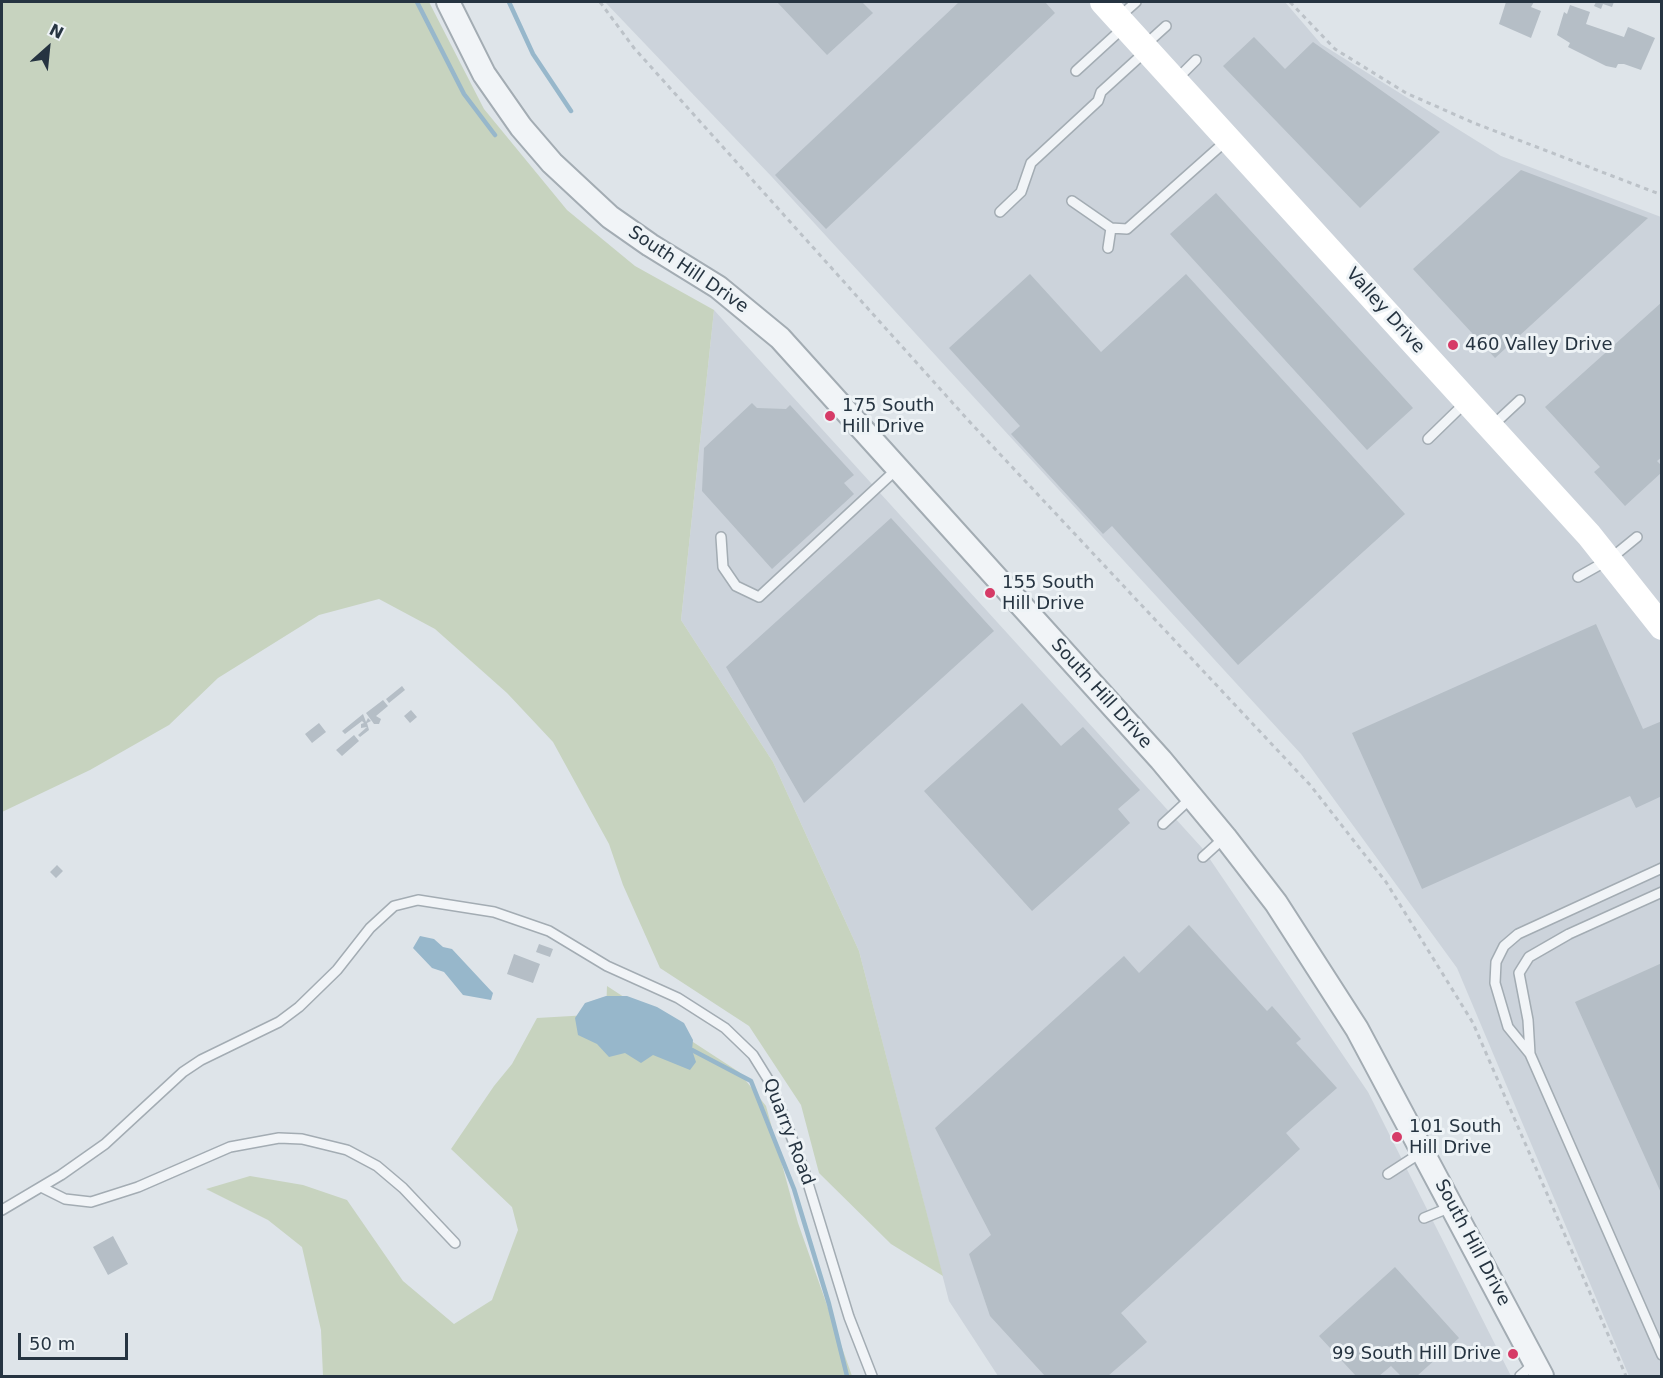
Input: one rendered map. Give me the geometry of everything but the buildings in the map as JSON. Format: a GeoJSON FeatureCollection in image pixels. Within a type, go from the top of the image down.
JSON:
{"type":"FeatureCollection","features":[{"type":"Feature","properties":{"kind":"main road","name":"Valley Drive"},"geometry":{"type":"LineString","coordinates":[[1115,15],[1610,559],[1662,627]]}},
{"type":"Feature","properties":{"kind":"street","name":"South Hill Drive"},"geometry":{"type":"LineString","coordinates":[[447,2],[488,81],[521,127],[552,163],[586,197],[623,227],[718,287],[762,321],[898,468],[1192,797],[1225,837],[1276,903],[1339,999],[1453,1206],[1533,1372]]}},
{"type":"Feature","properties":{"kind":"lane"},"geometry":{"type":"LineString","coordinates":[[1076,71],[1115,15],[1137,2]]}},
{"type":"Feature","properties":{"kind":"lane"},"geometry":{"type":"LineString","coordinates":[[1000,212],[1022,192],[1031,163],[1098,101],[1101,92],[1166,26]]}},
{"type":"Feature","properties":{"kind":"lane"},"geometry":{"type":"LineString","coordinates":[[1175,81],[1196,60]]}},
{"type":"Feature","properties":{"kind":"lane"},"geometry":{"type":"LineString","coordinates":[[1072,201],[1111,228],[1127,229],[1228,139]]}},
{"type":"Feature","properties":{"kind":"lane"},"geometry":{"type":"LineString","coordinates":[[1108,248],[1111,228]]}},
{"type":"Feature","properties":{"kind":"lane"},"geometry":{"type":"LineString","coordinates":[[1491,427],[1520,400]]}},
{"type":"Feature","properties":{"kind":"lane"},"geometry":{"type":"LineString","coordinates":[[1428,439],[1467,401]]}},
{"type":"Feature","properties":{"kind":"lane"},"geometry":{"type":"LineString","coordinates":[[721,537],[723,567],[729,577],[736,586],[759,597],[898,468]]}},
{"type":"Feature","properties":{"kind":"lane"},"geometry":{"type":"LineString","coordinates":[[1578,577],[1610,559],[1636,537]]}},
{"type":"Feature","properties":{"kind":"lane"},"geometry":{"type":"LineString","coordinates":[[1163,824],[1192,797]]}},
{"type":"Feature","properties":{"kind":"lane"},"geometry":{"type":"LineString","coordinates":[[1203,857],[1225,837]]}},
{"type":"Feature","properties":{"kind":"lane"},"geometry":{"type":"LineString","coordinates":[[1662,868],[1518,934],[1504,946],[1496,963],[1495,983],[1508,1027],[1530,1054],[1662,1354]]}},
{"type":"Feature","properties":{"kind":"lane"},"geometry":{"type":"LineString","coordinates":[[1530,1054],[1528,1020],[1519,973],[1529,957],[1569,934],[1662,892]]}},
{"type":"Feature","properties":{"kind":"lane","name":"Quarry Road"},"geometry":{"type":"LineString","coordinates":[[2,1210],[105,1144],[183,1072],[201,1060],[279,1022],[299,1007],[337,970],[384,913],[405,901],[418,900],[494,912],[522,920],[572,943],[607,966],[648,983],[705,1013],[740,1040],[765,1070],[803,1167],[849,1317],[872,1377]]}},
{"type":"Feature","properties":{"kind":"lane"},"geometry":{"type":"LineString","coordinates":[[40,1186],[64,1199],[91,1202],[138,1187],[230,1147],[279,1138],[302,1139],[347,1150],[376,1166],[403,1188],[455,1243]]}},
{"type":"Feature","properties":{"kind":"lane"},"geometry":{"type":"LineString","coordinates":[[1388,1174],[1424,1151]]}},
{"type":"Feature","properties":{"kind":"lane"},"geometry":{"type":"LineString","coordinates":[[1424,1218],[1453,1206]]}},
{"type":"Feature","properties":{"kind":"path"},"geometry":{"type":"LineString","coordinates":[[600,2],[634,48],[968,420],[1311,786],[1386,882],[1473,1023],[1626,1377]]}},
{"type":"Feature","properties":{"kind":"path"},"geometry":{"type":"LineString","coordinates":[[1290,2],[1335,49],[1406,93],[1662,195]]}},
{"type":"Feature","properties":{"kind":"shaded area"},"geometry":{"type":"Polygon","coordinates":[[[605,2],[1285,2],[1321,44],[1501,156],[1661,217],[1661,1376],[1629,1376],[1457,968],[1301,754],[772,177],[605,2]]]}},
{"type":"Feature","properties":{"kind":"shaded area"},"geometry":{"type":"Polygon","coordinates":[[[714,310],[1203,849],[1368,1092],[1511,1376],[998,1376],[949,1301],[859,951],[773,762],[681,620],[714,310]]]}},
{"type":"Feature","properties":{"kind":"green space"},"geometry":{"type":"Polygon","coordinates":[[[2,2],[429,2],[484,109],[567,210],[635,266],[714,310],[681,620],[773,762],[859,951],[943,1276],[891,1244],[819,1173],[801,1105],[749,1026],[660,968],[623,885],[609,844],[553,742],[507,693],[435,629],[379,599],[319,615],[218,678],[169,725],[90,770],[2,812],[2,2]]]}},
{"type":"Feature","properties":{"kind":"green space"},"geometry":{"type":"Polygon","coordinates":[[[607,986],[739,1072],[766,1106],[798,1223],[852,1376],[323,1376],[321,1330],[302,1247],[268,1220],[206,1189],[250,1176],[303,1185],[347,1200],[403,1281],[454,1324],[492,1300],[518,1230],[512,1207],[451,1149],[512,1064],[537,1018],[606,1014],[607,986]]]}},
{"type":"Feature","properties":{"kind":"water"},"geometry":{"type":"Polygon","coordinates":[[[420,936],[434,939],[443,947],[452,949],[493,993],[491,1000],[463,995],[444,972],[432,968],[413,948],[420,936]]]}},
{"type":"Feature","properties":{"kind":"water"},"geometry":{"type":"Polygon","coordinates":[[[606,996],[627,996],[657,1007],[684,1023],[693,1040],[692,1050],[696,1062],[690,1070],[653,1055],[641,1063],[625,1053],[609,1057],[597,1044],[578,1035],[575,1018],[585,1003],[606,996]]]}},
{"type":"Feature","properties":{"kind":"waterway"},"geometry":{"type":"LineString","coordinates":[[417,2],[464,94],[495,135]]}},
{"type":"Feature","properties":{"kind":"waterway"},"geometry":{"type":"LineString","coordinates":[[509,2],[533,54],[571,111]]}},
{"type":"Feature","properties":{"kind":"waterway"},"geometry":{"type":"LineString","coordinates":[[692,1050],[751,1081],[794,1189],[829,1304],[847,1376]]}},
{"type":"Feature","properties":{"kind":"place","name":"460 Valley Drive"},"geometry":{"type":"Point","coordinates":[1453,345]}},
{"type":"Feature","properties":{"kind":"place","name":"175 South Hill Drive"},"geometry":{"type":"Point","coordinates":[830,416]}},
{"type":"Feature","properties":{"kind":"place","name":"155 South Hill Drive"},"geometry":{"type":"Point","coordinates":[990,593]}},
{"type":"Feature","properties":{"kind":"place","name":"101 South Hill Drive"},"geometry":{"type":"Point","coordinates":[1397,1137]}},
{"type":"Feature","properties":{"kind":"place","name":"99 South Hill Drive"},"geometry":{"type":"Point","coordinates":[1513,1354]}}]}
